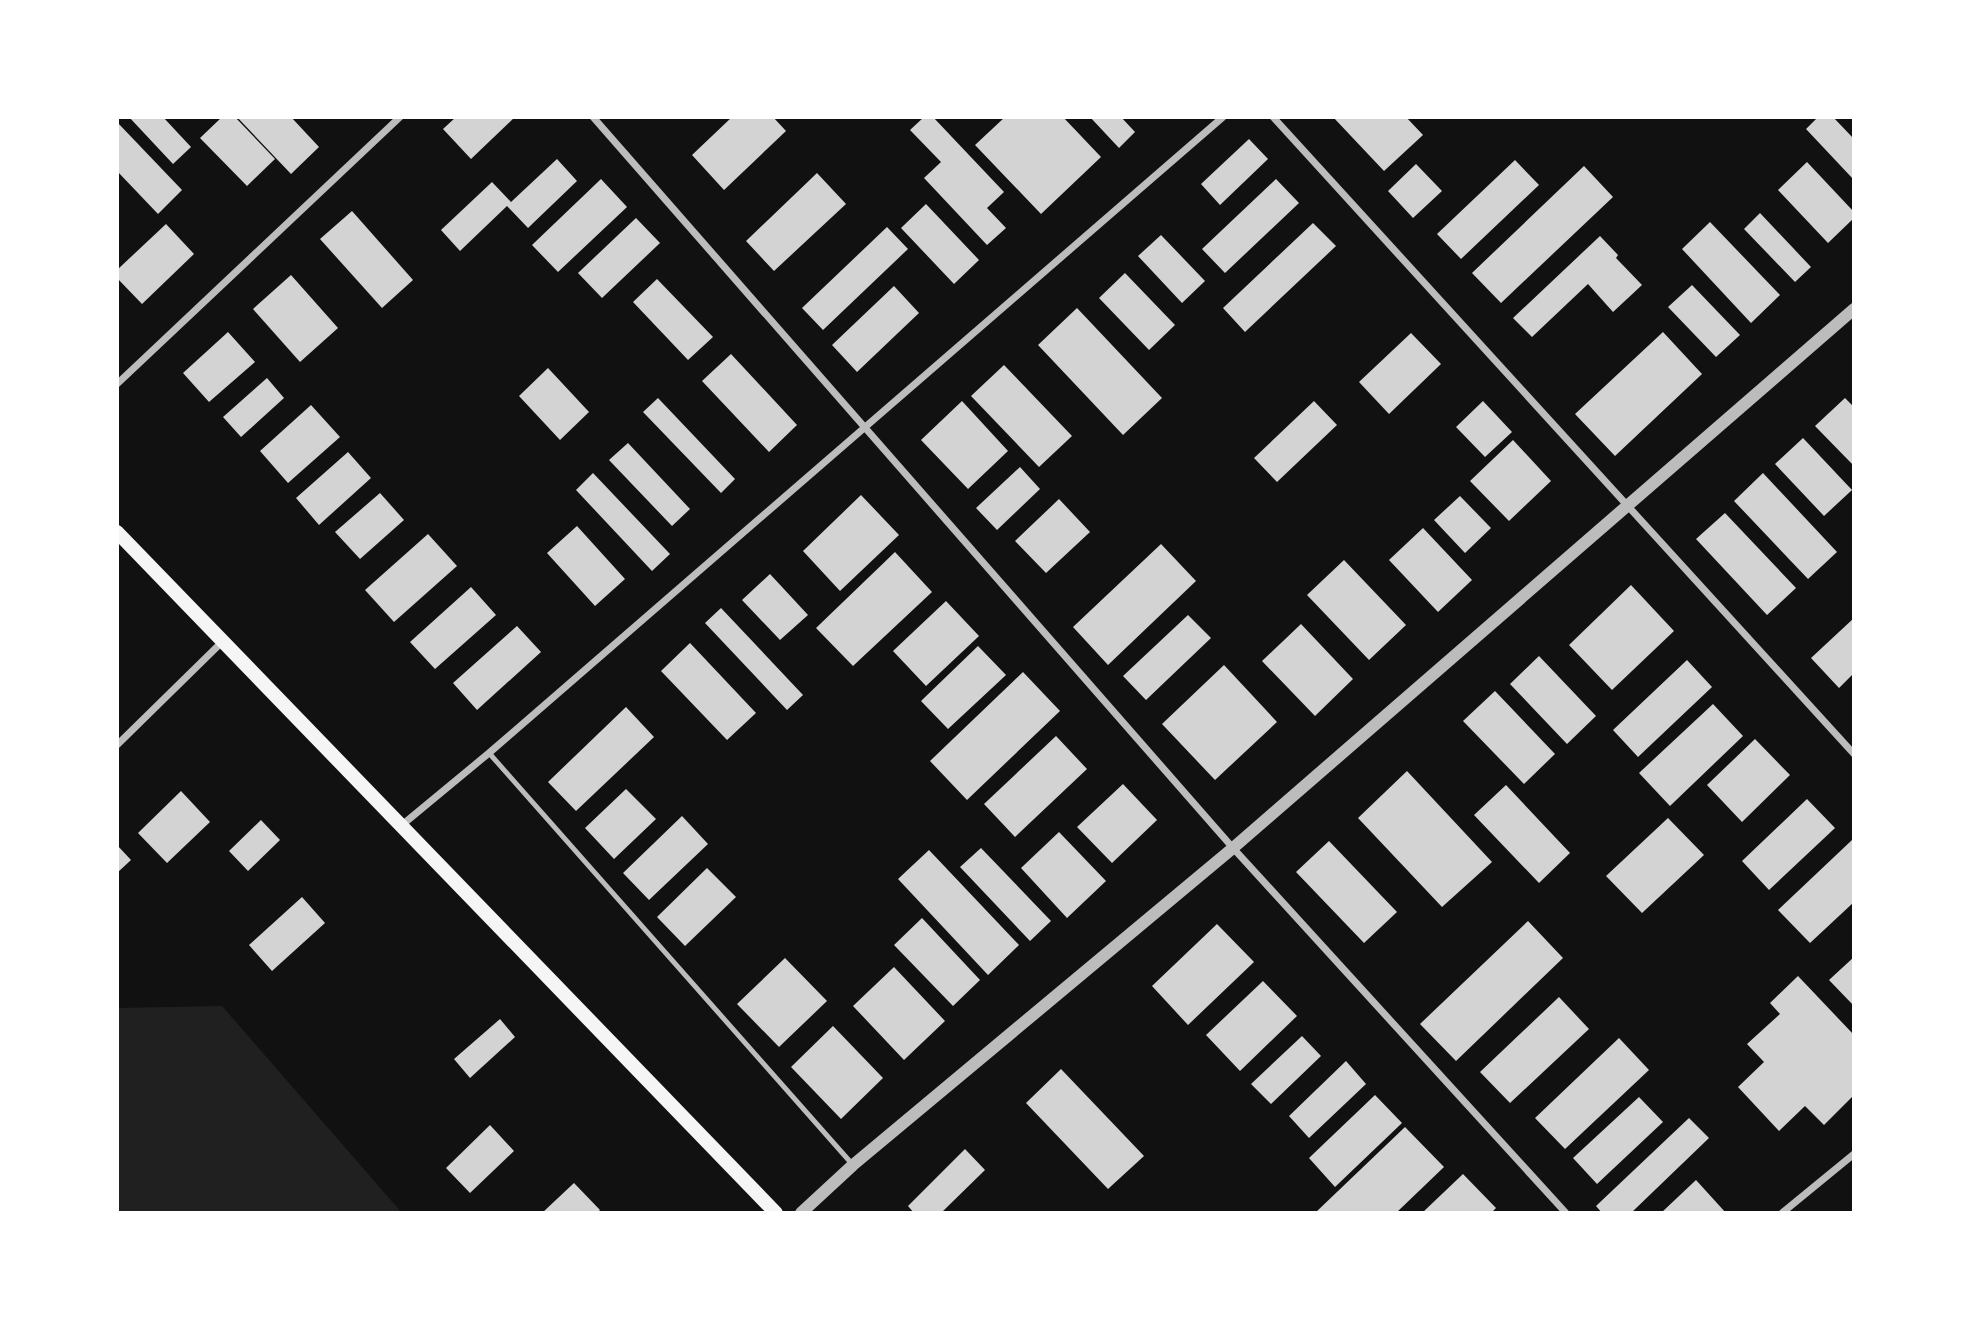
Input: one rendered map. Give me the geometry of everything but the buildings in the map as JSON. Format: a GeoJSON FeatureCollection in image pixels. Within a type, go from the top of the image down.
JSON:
{"type":"FeatureCollection","features":[{"type":"Feature","properties":{"kind":"main road"},"geometry":{"type":"LineString","coordinates":[[117,532],[776,1213]]}},
{"type":"Feature","properties":{"kind":"street"},"geometry":{"type":"LineString","coordinates":[[117,384],[400,117]]}},
{"type":"Feature","properties":{"kind":"street"},"geometry":{"type":"LineString","coordinates":[[593,117],[1233,848],[1566,1213]]}},
{"type":"Feature","properties":{"kind":"street"},"geometry":{"type":"LineString","coordinates":[[402,825],[489,753],[1223,117]]}},
{"type":"Feature","properties":{"kind":"street"},"geometry":{"type":"LineString","coordinates":[[1273,117],[1854,754]]}},
{"type":"Feature","properties":{"kind":"street"},"geometry":{"type":"LineString","coordinates":[[801,1213],[853,1166],[1233,848],[1854,309]]}},
{"type":"Feature","properties":{"kind":"street"},"geometry":{"type":"LineString","coordinates":[[117,745],[224,641]]}},
{"type":"Feature","properties":{"kind":"street"},"geometry":{"type":"LineString","coordinates":[[1782,1213],[1854,1154]]}},
{"type":"Feature","properties":{"kind":"lane"},"geometry":{"type":"LineString","coordinates":[[489,753],[853,1166]]}},
{"type":"Feature","properties":{"kind":"shaded area"},"geometry":{"type":"Polygon","coordinates":[[[222,1006],[402,1213],[117,1213],[117,1008],[222,1006]]]}}]}
